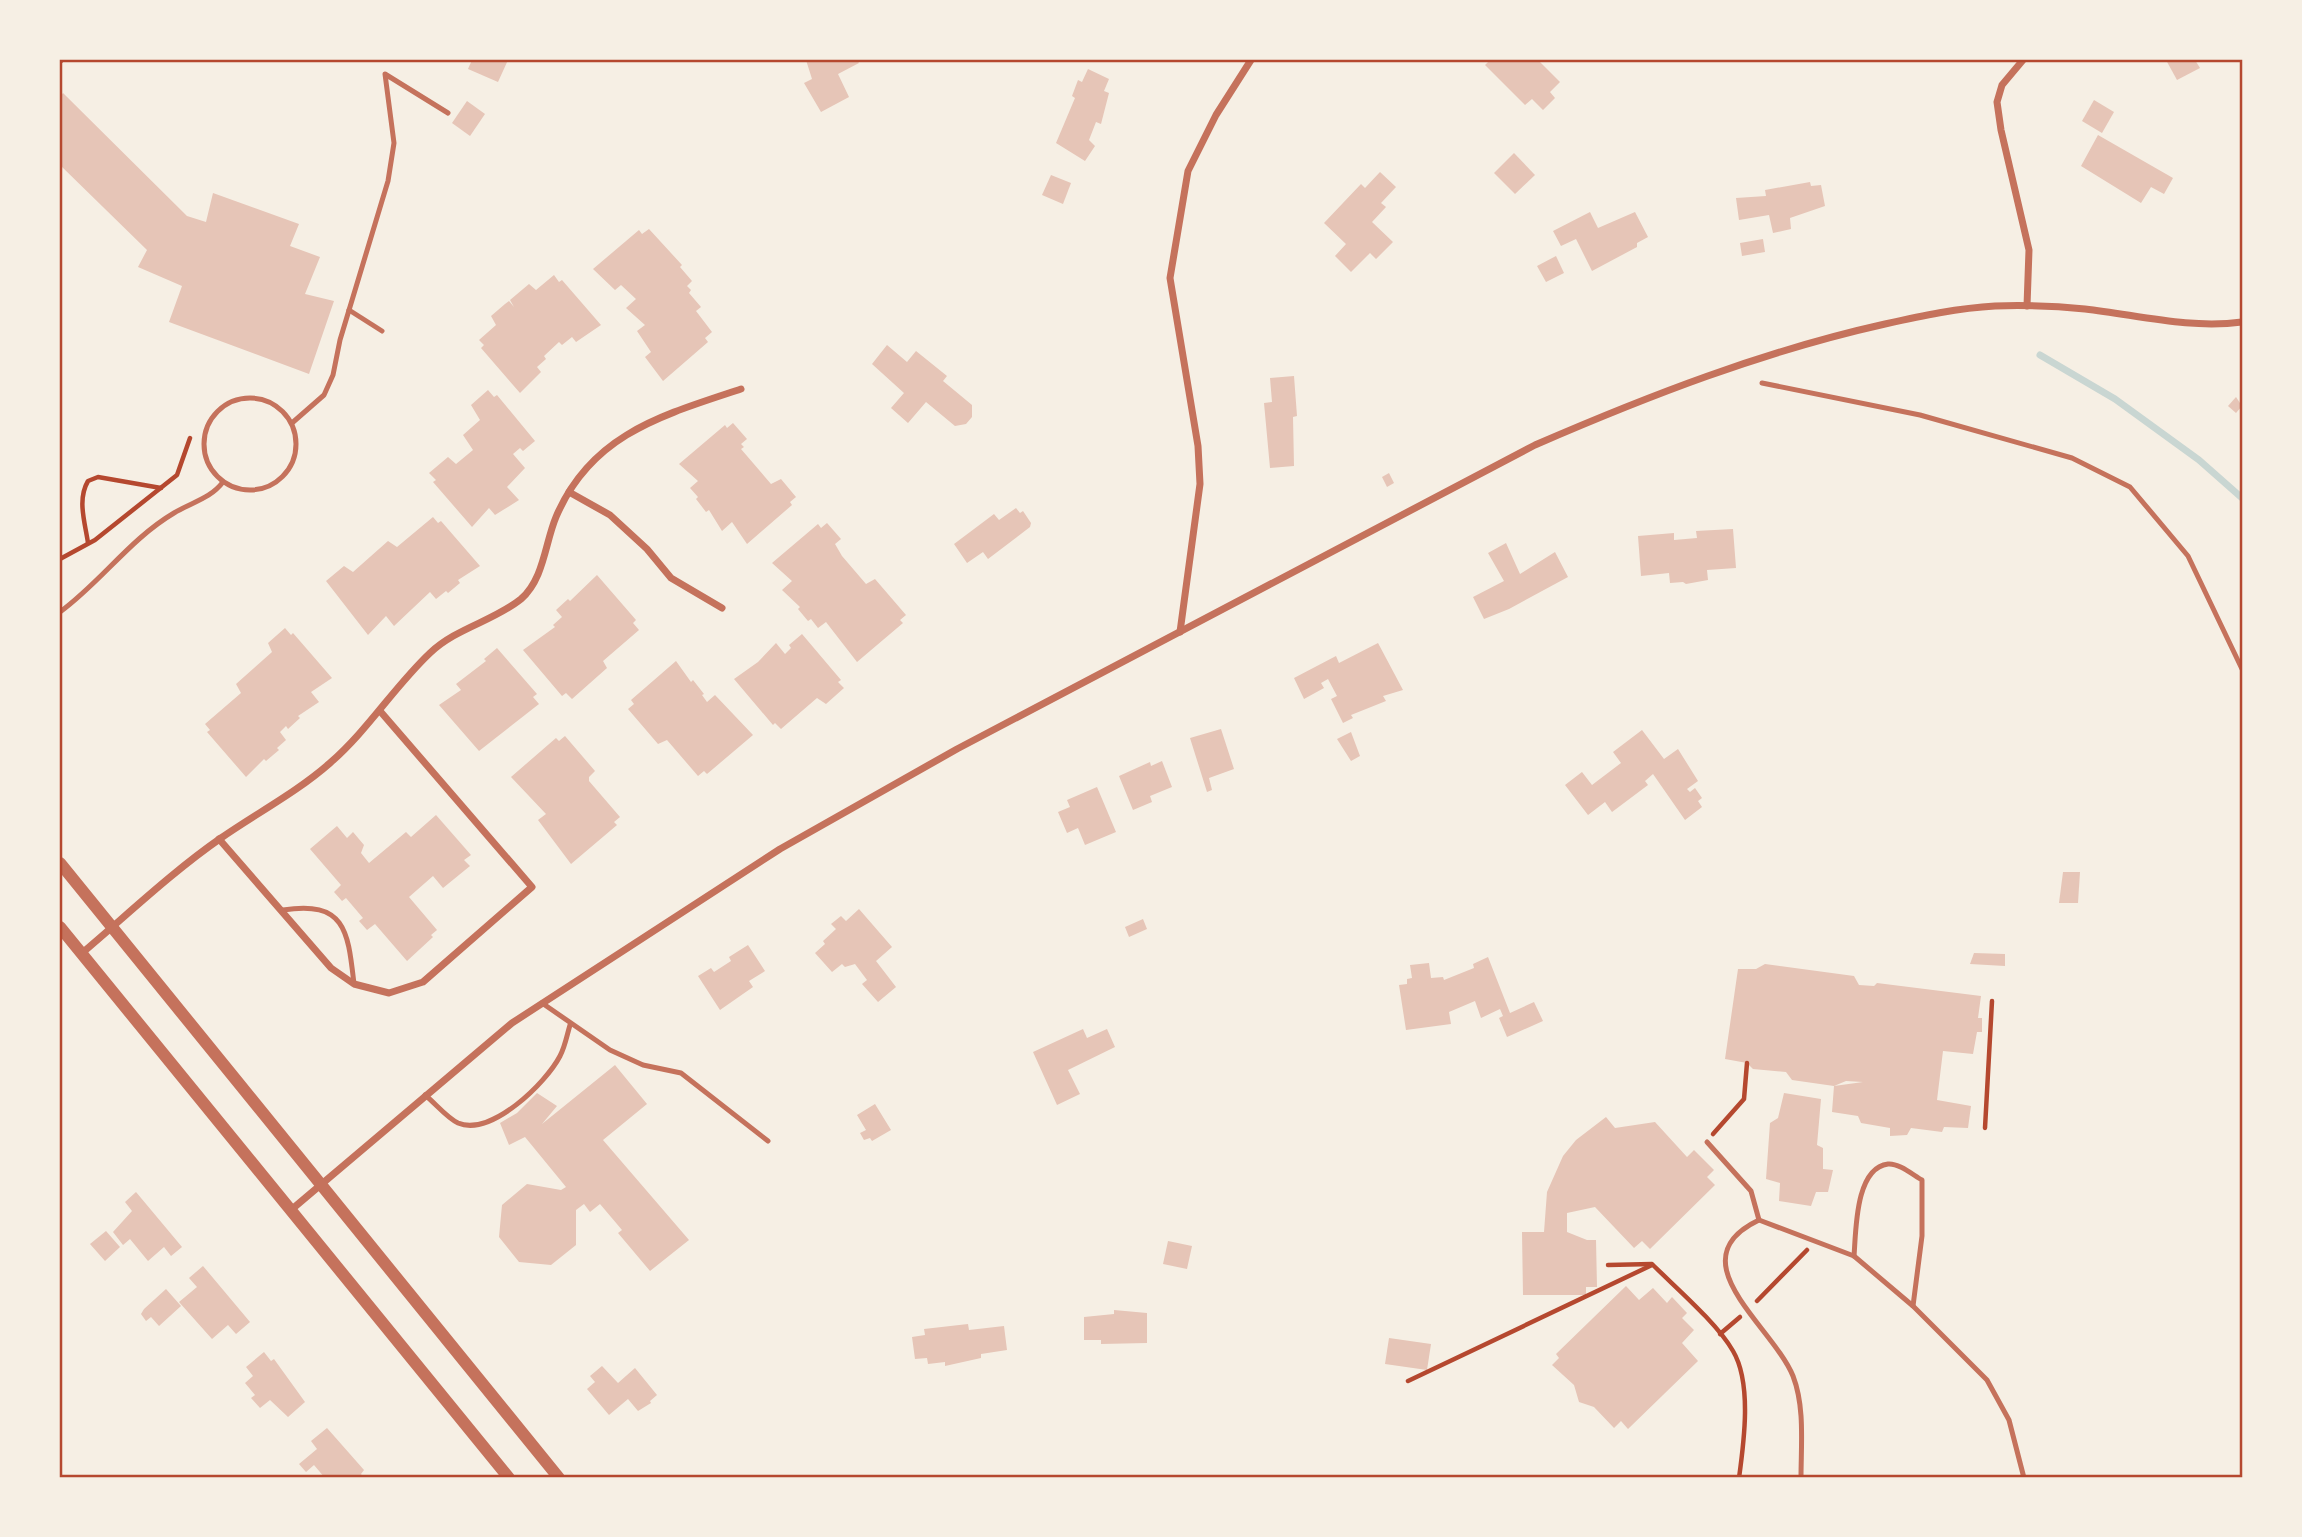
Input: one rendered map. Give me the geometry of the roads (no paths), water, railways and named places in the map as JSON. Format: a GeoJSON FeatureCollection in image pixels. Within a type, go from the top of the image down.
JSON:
{"type":"FeatureCollection","features":[{"type":"Feature","properties":{"kind":"street"},"geometry":{"type":"LineString","coordinates":[[1180,632],[1200,484],[1198,446],[1170,278],[1188,170],[1216,115],[1251,60]]}},
{"type":"Feature","properties":{"kind":"street"},"geometry":{"type":"LineString","coordinates":[[2023,60],[2002,85],[1997,102],[2029,250],[2027,306]]}},
{"type":"Feature","properties":{"kind":"street"},"geometry":{"type":"LineString","coordinates":[[291,1210],[484,1045],[542,1003],[693,903],[849,808],[1535,445],[1622,409],[1765,356],[1839,334],[1952,311],[2027,306],[2085,309],[2159,322],[2242,322]]}},
{"type":"Feature","properties":{"kind":"street"},"geometry":{"type":"LineString","coordinates":[[82,953],[219,839],[296,790],[329,764],[430,653],[444,642],[521,599],[540,571],[557,515],[569,492],[592,460],[624,435],[663,417],[741,389]]}},
{"type":"Feature","properties":{"kind":"street"},"geometry":{"type":"LineString","coordinates":[[569,492],[610,515],[647,549],[671,579],[722,608]]}},
{"type":"Feature","properties":{"kind":"street"},"geometry":{"type":"LineString","coordinates":[[219,839],[283,909],[331,968],[354,984],[389,993],[424,982],[532,887],[380,711]]}},
{"type":"Feature","properties":{"kind":"street"},"geometry":{"type":"LineString","coordinates":[[60,863],[559,1478]]}},
{"type":"Feature","properties":{"kind":"street"},"geometry":{"type":"LineString","coordinates":[[60,927],[509,1478]]}},
{"type":"Feature","properties":{"kind":"lane"},"geometry":{"type":"LineString","coordinates":[[292,423],[324,395],[333,375],[349,310],[388,181],[394,143],[385,74],[449,113]]}},
{"type":"Feature","properties":{"kind":"lane"},"geometry":{"type":"LineString","coordinates":[[349,310],[382,331]]}},
{"type":"Feature","properties":{"kind":"lane"},"geometry":{"type":"LineString","coordinates":[[1762,383],[1920,415],[2072,458],[2130,487],[2188,556],[2242,669]]}},
{"type":"Feature","properties":{"kind":"lane"},"geometry":{"type":"LineString","coordinates":[[262,398],[274,404],[292,423],[296,437],[296,453],[281,479],[267,487],[252,490],[223,482],[212,471],[203,443],[209,422],[223,406],[236,399],[262,398]]}},
{"type":"Feature","properties":{"kind":"lane"},"geometry":{"type":"LineString","coordinates":[[60,612],[99,579],[155,524],[214,494],[223,482]]}},
{"type":"Feature","properties":{"kind":"lane"},"geometry":{"type":"LineString","coordinates":[[283,909],[312,907],[336,917],[349,941],[354,984]]}},
{"type":"Feature","properties":{"kind":"lane"},"geometry":{"type":"LineString","coordinates":[[542,1003],[570,1025],[610,1050],[643,1065],[681,1073],[768,1142]]}},
{"type":"Feature","properties":{"kind":"lane"},"geometry":{"type":"LineString","coordinates":[[425,1095],[458,1123],[475,1126],[505,1114],[540,1085],[560,1056],[570,1025]]}},
{"type":"Feature","properties":{"kind":"lane"},"geometry":{"type":"LineString","coordinates":[[1707,1142],[1751,1191],[1759,1220]]}},
{"type":"Feature","properties":{"kind":"lane"},"geometry":{"type":"LineString","coordinates":[[1854,1256],[1864,1184],[1874,1171],[1887,1164],[1922,1180],[1922,1236],[1913,1306]]}},
{"type":"Feature","properties":{"kind":"lane"},"geometry":{"type":"LineString","coordinates":[[1801,1478],[1801,1414],[1793,1377],[1727,1280],[1723,1255],[1738,1230],[1759,1220],[1854,1256],[1913,1306],[1987,1380],[2009,1420],[2024,1478]]}},
{"type":"Feature","properties":{"kind":"waterway"},"geometry":{"type":"LineString","coordinates":[[2040,355],[2115,399],[2199,460],[2242,498]]}}]}
